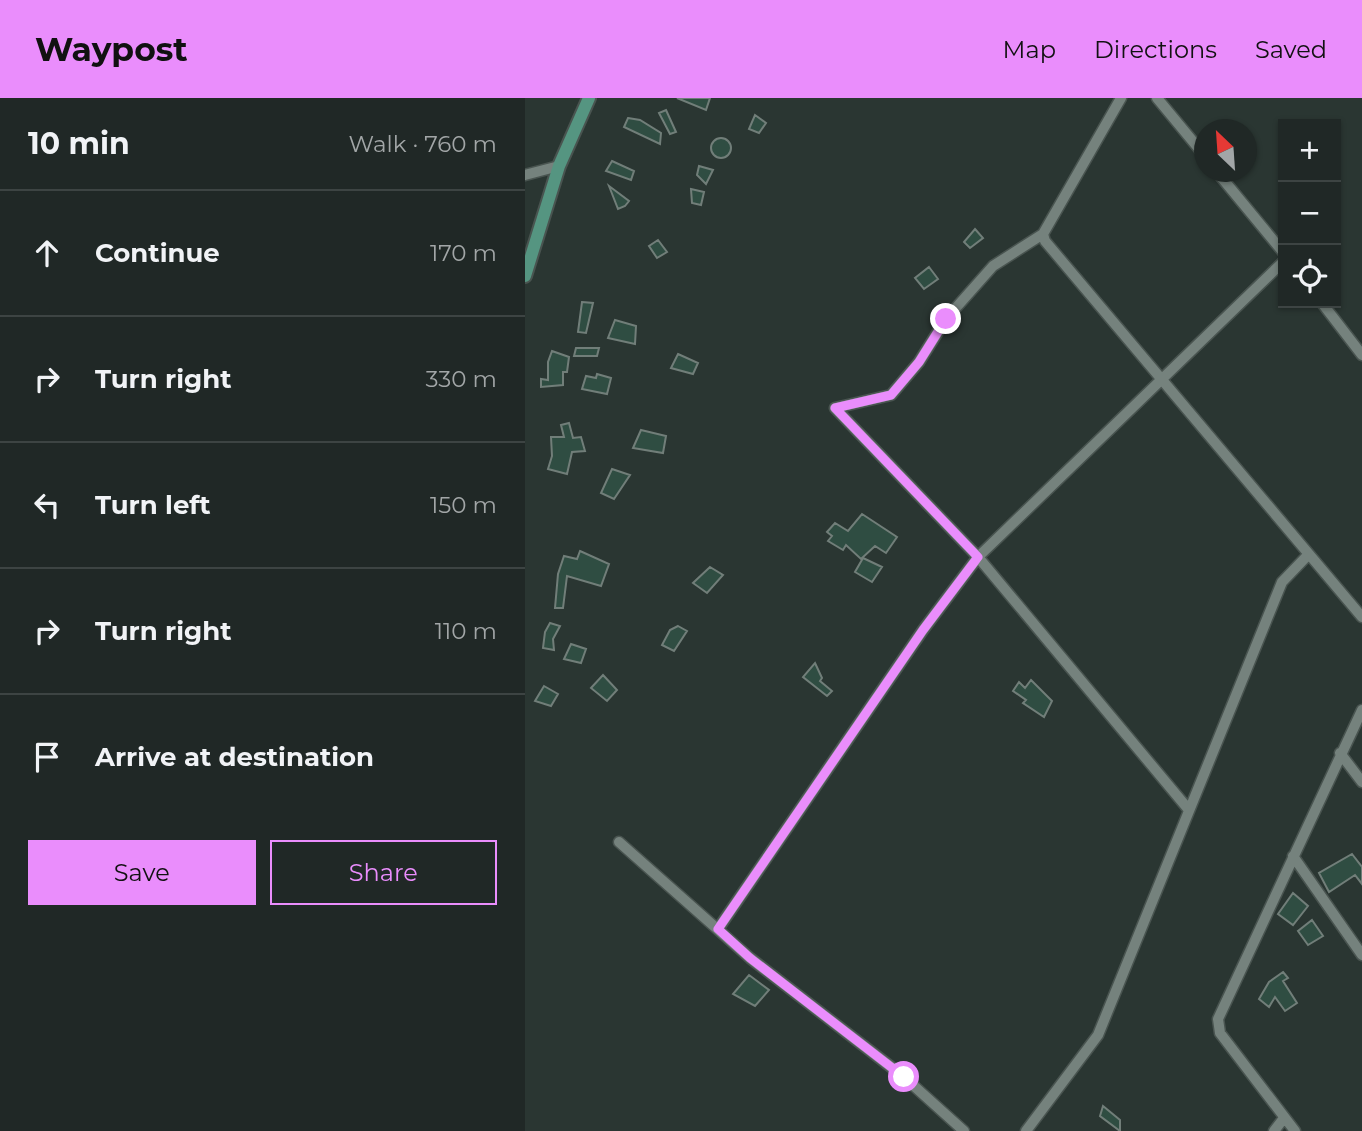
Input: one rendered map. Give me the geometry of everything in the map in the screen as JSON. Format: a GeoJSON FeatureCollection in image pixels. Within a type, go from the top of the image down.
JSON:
{"type":"FeatureCollection","features":[{"type":"Feature","properties":{"kind":"main road"},"geometry":{"type":"LineString","coordinates":[[525,276],[559,166],[589,98]]}},
{"type":"Feature","properties":{"kind":"street"},"geometry":{"type":"LineString","coordinates":[[1121,98],[1043,234],[993,266],[946,319],[919,362],[891,395],[835,408],[978,557],[1189,810]]}},
{"type":"Feature","properties":{"kind":"street"},"geometry":{"type":"LineString","coordinates":[[1157,98],[1194,143]]}},
{"type":"Feature","properties":{"kind":"street"},"geometry":{"type":"LineString","coordinates":[[525,175],[559,166]]}},
{"type":"Feature","properties":{"kind":"street"},"geometry":{"type":"LineString","coordinates":[[1225,182],[1278,246]]}},
{"type":"Feature","properties":{"kind":"street"},"geometry":{"type":"LineString","coordinates":[[1043,234],[1066,269],[1362,617]]}},
{"type":"Feature","properties":{"kind":"street"},"geometry":{"type":"LineString","coordinates":[[718,929],[923,630],[978,557],[1278,267]]}},
{"type":"Feature","properties":{"kind":"street"},"geometry":{"type":"LineString","coordinates":[[1326,308],[1362,355]]}},
{"type":"Feature","properties":{"kind":"street"},"geometry":{"type":"LineString","coordinates":[[1026,1131],[1098,1035],[1282,582],[1308,555]]}},
{"type":"Feature","properties":{"kind":"street"},"geometry":{"type":"LineString","coordinates":[[1295,1131],[1220,1033],[1218,1019],[1362,710]]}},
{"type":"Feature","properties":{"kind":"street"},"geometry":{"type":"LineString","coordinates":[[1340,753],[1362,782]]}},
{"type":"Feature","properties":{"kind":"street"},"geometry":{"type":"LineString","coordinates":[[619,842],[750,958],[904,1077],[964,1131]]}},
{"type":"Feature","properties":{"kind":"street"},"geometry":{"type":"LineString","coordinates":[[1293,856],[1362,955]]}},
{"type":"Feature","properties":{"kind":"street"},"geometry":{"type":"LineString","coordinates":[[1274,1131],[1284,1118]]}},
{"type":"Feature","properties":{"kind":"building"},"geometry":{"type":"Polygon","coordinates":[[[677,98],[710,98],[706,110],[677,98]]]}},
{"type":"Feature","properties":{"kind":"building"},"geometry":{"type":"Polygon","coordinates":[[[666,110],[676,132],[670,134],[659,113],[666,110]]]}},
{"type":"Feature","properties":{"kind":"building"},"geometry":{"type":"Polygon","coordinates":[[[755,115],[766,123],[759,133],[749,129],[755,115]]]}},
{"type":"Feature","properties":{"kind":"building"},"geometry":{"type":"Polygon","coordinates":[[[628,118],[640,120],[661,133],[660,144],[624,127],[628,118]]]}},
{"type":"Feature","properties":{"kind":"building"},"geometry":{"type":"Polygon","coordinates":[[[721,138],[728,141],[731,148],[728,155],[721,158],[714,155],[711,148],[714,141],[721,138]]]}},
{"type":"Feature","properties":{"kind":"building"},"geometry":{"type":"Polygon","coordinates":[[[612,161],[634,171],[631,180],[606,171],[612,161]]]}},
{"type":"Feature","properties":{"kind":"building"},"geometry":{"type":"Polygon","coordinates":[[[699,166],[713,170],[706,184],[697,175],[699,166]]]}},
{"type":"Feature","properties":{"kind":"building"},"geometry":{"type":"Polygon","coordinates":[[[609,186],[629,201],[625,206],[618,209],[609,186]]]}},
{"type":"Feature","properties":{"kind":"building"},"geometry":{"type":"Polygon","coordinates":[[[691,189],[704,192],[701,205],[692,203],[691,189]]]}},
{"type":"Feature","properties":{"kind":"building"},"geometry":{"type":"Polygon","coordinates":[[[975,229],[983,238],[970,248],[964,242],[975,229]]]}},
{"type":"Feature","properties":{"kind":"building"},"geometry":{"type":"Polygon","coordinates":[[[658,240],[667,252],[657,258],[649,246],[658,240]]]}},
{"type":"Feature","properties":{"kind":"building"},"geometry":{"type":"Polygon","coordinates":[[[929,267],[938,279],[924,289],[915,278],[929,267]]]}},
{"type":"Feature","properties":{"kind":"building"},"geometry":{"type":"Polygon","coordinates":[[[582,302],[593,303],[586,333],[578,332],[582,302]]]}},
{"type":"Feature","properties":{"kind":"building"},"geometry":{"type":"Polygon","coordinates":[[[615,320],[636,326],[635,344],[608,338],[615,320]]]}},
{"type":"Feature","properties":{"kind":"building"},"geometry":{"type":"Polygon","coordinates":[[[576,348],[599,348],[597,356],[574,356],[576,348]]]}},
{"type":"Feature","properties":{"kind":"building"},"geometry":{"type":"Polygon","coordinates":[[[552,351],[569,357],[567,372],[563,372],[563,385],[541,387],[541,379],[548,380],[548,362],[552,351]]]}},
{"type":"Feature","properties":{"kind":"building"},"geometry":{"type":"Polygon","coordinates":[[[678,354],[698,363],[693,374],[671,368],[678,354]]]}},
{"type":"Feature","properties":{"kind":"building"},"geometry":{"type":"Polygon","coordinates":[[[597,374],[611,378],[607,394],[582,389],[586,376],[596,378],[597,374]]]}},
{"type":"Feature","properties":{"kind":"building"},"geometry":{"type":"Polygon","coordinates":[[[569,423],[573,438],[581,437],[585,451],[572,452],[567,474],[548,469],[552,456],[551,437],[564,437],[561,425],[569,423]]]}},
{"type":"Feature","properties":{"kind":"building"},"geometry":{"type":"Polygon","coordinates":[[[641,430],[666,436],[663,453],[633,448],[641,430]]]}},
{"type":"Feature","properties":{"kind":"building"},"geometry":{"type":"Polygon","coordinates":[[[612,469],[630,475],[614,499],[601,493],[612,469]]]}},
{"type":"Feature","properties":{"kind":"building"},"geometry":{"type":"Polygon","coordinates":[[[862,514],[897,537],[886,553],[875,546],[861,559],[846,545],[843,550],[828,541],[832,536],[827,532],[835,523],[848,531],[862,514]]]}},
{"type":"Feature","properties":{"kind":"building"},"geometry":{"type":"Polygon","coordinates":[[[580,551],[609,564],[601,586],[567,576],[563,608],[555,608],[558,574],[564,556],[577,559],[580,551]]]}},
{"type":"Feature","properties":{"kind":"building"},"geometry":{"type":"Polygon","coordinates":[[[863,558],[882,567],[872,582],[855,572],[863,558]]]}},
{"type":"Feature","properties":{"kind":"building"},"geometry":{"type":"Polygon","coordinates":[[[710,567],[723,575],[707,593],[693,583],[710,567]]]}},
{"type":"Feature","properties":{"kind":"building"},"geometry":{"type":"Polygon","coordinates":[[[550,623],[560,626],[553,639],[554,650],[543,648],[545,632],[550,623]]]}},
{"type":"Feature","properties":{"kind":"building"},"geometry":{"type":"Polygon","coordinates":[[[678,626],[687,631],[674,651],[662,645],[670,630],[678,626]]]}},
{"type":"Feature","properties":{"kind":"building"},"geometry":{"type":"Polygon","coordinates":[[[571,644],[586,649],[581,663],[564,659],[571,644]]]}},
{"type":"Feature","properties":{"kind":"building"},"geometry":{"type":"Polygon","coordinates":[[[815,663],[822,678],[820,681],[832,691],[827,696],[803,677],[815,663]]]}},
{"type":"Feature","properties":{"kind":"building"},"geometry":{"type":"Polygon","coordinates":[[[603,675],[617,690],[607,701],[591,688],[603,675]]]}},
{"type":"Feature","properties":{"kind":"building"},"geometry":{"type":"Polygon","coordinates":[[[1031,680],[1052,701],[1044,717],[1023,703],[1026,700],[1013,691],[1019,682],[1025,688],[1031,680]]]}},
{"type":"Feature","properties":{"kind":"building"},"geometry":{"type":"Polygon","coordinates":[[[544,686],[558,694],[551,706],[535,701],[544,686]]]}},
{"type":"Feature","properties":{"kind":"building"},"geometry":{"type":"Polygon","coordinates":[[[1352,854],[1362,867],[1362,884],[1355,875],[1329,892],[1319,873],[1352,854]]]}},
{"type":"Feature","properties":{"kind":"building"},"geometry":{"type":"Polygon","coordinates":[[[1293,893],[1308,906],[1293,925],[1278,914],[1293,893]]]}},
{"type":"Feature","properties":{"kind":"building"},"geometry":{"type":"Polygon","coordinates":[[[1312,920],[1323,936],[1308,945],[1298,931],[1312,920]]]}},
{"type":"Feature","properties":{"kind":"building"},"geometry":{"type":"Polygon","coordinates":[[[1283,972],[1288,978],[1283,981],[1297,1003],[1285,1011],[1275,997],[1269,1007],[1259,999],[1269,982],[1283,972]]]}},
{"type":"Feature","properties":{"kind":"building"},"geometry":{"type":"Polygon","coordinates":[[[749,975],[769,990],[755,1006],[733,994],[749,975]]]}},
{"type":"Feature","properties":{"kind":"building"},"geometry":{"type":"Polygon","coordinates":[[[1103,1106],[1120,1120],[1120,1131],[1100,1116],[1103,1106]]]}},
{"type":"Feature","properties":{"kind":"route"},"geometry":{"type":"LineString","coordinates":[[904,1077],[750,958],[718,929],[923,630],[978,557],[835,408],[891,395],[919,362],[946,319]]}}]}
